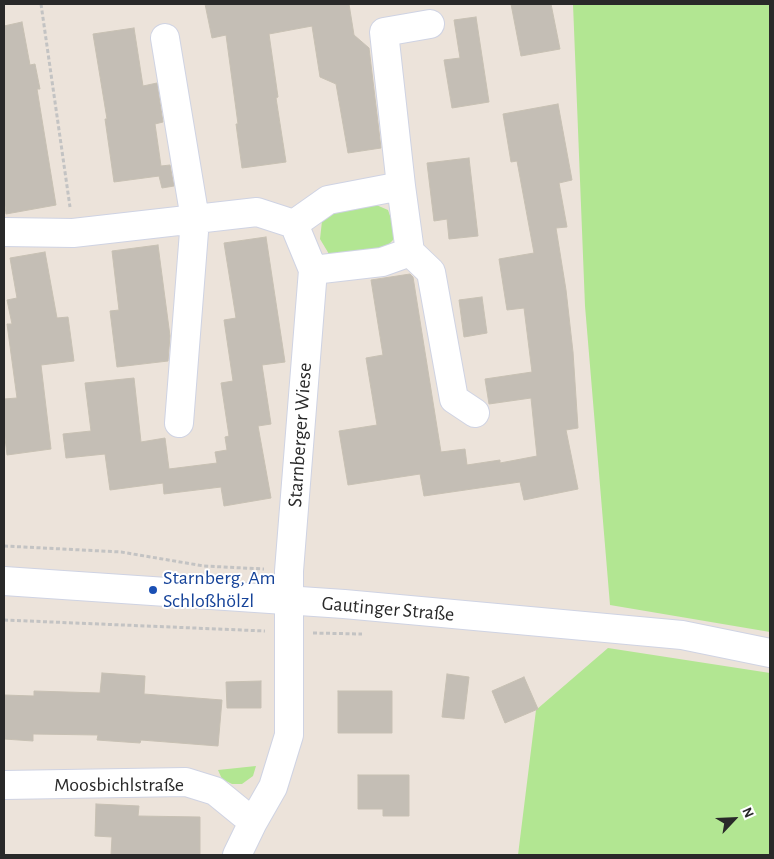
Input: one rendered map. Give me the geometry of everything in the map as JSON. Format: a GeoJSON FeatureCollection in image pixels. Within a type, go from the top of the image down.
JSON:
{"type":"FeatureCollection","features":[{"type":"Feature","properties":{"kind":"street"},"geometry":{"type":"LineString","coordinates":[[430,24],[384,32],[401,186],[410,252],[431,272],[454,399],[475,413]]}},
{"type":"Feature","properties":{"kind":"street"},"geometry":{"type":"LineString","coordinates":[[165,38],[195,219],[179,423]]}},
{"type":"Feature","properties":{"kind":"street"},"geometry":{"type":"LineString","coordinates":[[4,232],[73,233],[256,212],[294,224],[328,200],[401,186]]}},
{"type":"Feature","properties":{"kind":"street","name":"Starnberger Wiese"},"geometry":{"type":"LineString","coordinates":[[237,855],[273,787],[289,734],[289,571],[313,270],[294,224]]}},
{"type":"Feature","properties":{"kind":"street"},"geometry":{"type":"LineString","coordinates":[[313,270],[382,262],[410,252]]}},
{"type":"Feature","properties":{"kind":"street","name":"Gautinger Straße"},"geometry":{"type":"LineString","coordinates":[[4,581],[344,604],[682,635],[770,653]]}},
{"type":"Feature","properties":{"kind":"street","name":"Moosbichlstraße"},"geometry":{"type":"LineString","coordinates":[[4,785],[186,782],[215,791],[253,822]]}},
{"type":"Feature","properties":{"kind":"path"},"geometry":{"type":"LineString","coordinates":[[41,4],[73,233]]}},
{"type":"Feature","properties":{"kind":"path"},"geometry":{"type":"LineString","coordinates":[[4,546],[121,552],[204,566],[289,571]]}},
{"type":"Feature","properties":{"kind":"path"},"geometry":{"type":"LineString","coordinates":[[4,620],[288,632]]}},
{"type":"Feature","properties":{"kind":"green space"},"geometry":{"type":"Polygon","coordinates":[[[573,4],[770,4],[770,632],[610,605],[585,306],[573,4]]]}},
{"type":"Feature","properties":{"kind":"green space"},"geometry":{"type":"Polygon","coordinates":[[[374,204],[388,210],[394,227],[393,240],[384,249],[350,258],[329,254],[320,239],[322,221],[329,212],[374,204]]]}},
{"type":"Feature","properties":{"kind":"green space"},"geometry":{"type":"Polygon","coordinates":[[[608,648],[770,673],[770,855],[518,855],[536,710],[608,648]]]}},
{"type":"Feature","properties":{"kind":"green space"},"geometry":{"type":"Polygon","coordinates":[[[256,766],[253,776],[242,784],[232,784],[222,779],[218,770],[256,766]]]}},
{"type":"Feature","properties":{"kind":"building"},"geometry":{"type":"Polygon","coordinates":[[[205,4],[349,4],[354,35],[369,48],[381,148],[348,153],[336,84],[320,77],[312,26],[269,34],[286,162],[242,168],[226,35],[212,38],[205,4]]]}},
{"type":"Feature","properties":{"kind":"building"},"geometry":{"type":"Polygon","coordinates":[[[511,4],[551,4],[560,49],[521,56],[511,4]]]}},
{"type":"Feature","properties":{"kind":"building"},"geometry":{"type":"Polygon","coordinates":[[[476,17],[489,102],[452,108],[444,60],[460,58],[454,20],[476,17]]]}},
{"type":"Feature","properties":{"kind":"building"},"geometry":{"type":"Polygon","coordinates":[[[22,22],[30,65],[35,64],[40,89],[37,89],[56,205],[6,214],[4,198],[4,26],[22,22]]]}},
{"type":"Feature","properties":{"kind":"building"},"geometry":{"type":"Polygon","coordinates":[[[134,28],[143,86],[157,83],[163,122],[155,124],[161,166],[170,165],[174,186],[162,188],[159,176],[114,182],[105,119],[107,119],[93,34],[134,28]]]}},
{"type":"Feature","properties":{"kind":"building"},"geometry":{"type":"Polygon","coordinates":[[[558,104],[572,180],[559,183],[567,227],[556,228],[573,352],[578,428],[566,430],[578,489],[524,500],[520,482],[424,496],[420,474],[348,485],[339,431],[377,425],[366,358],[383,355],[371,280],[410,274],[413,277],[441,452],[465,449],[467,465],[500,460],[500,463],[537,456],[531,398],[489,404],[485,379],[532,372],[524,308],[507,310],[499,259],[534,253],[517,161],[511,162],[503,114],[558,104]]]}},
{"type":"Feature","properties":{"kind":"building"},"geometry":{"type":"Polygon","coordinates":[[[469,158],[478,236],[449,239],[447,219],[434,221],[427,163],[469,158]]]}},
{"type":"Feature","properties":{"kind":"building"},"geometry":{"type":"Polygon","coordinates":[[[266,237],[285,362],[262,365],[271,424],[258,426],[271,498],[224,506],[221,487],[164,494],[163,483],[110,490],[105,454],[66,458],[63,434],[91,431],[85,383],[134,378],[141,442],[165,438],[169,469],[217,463],[215,452],[227,450],[225,437],[229,436],[221,383],[233,381],[224,320],[236,318],[224,243],[266,237]]]}},
{"type":"Feature","properties":{"kind":"building"},"geometry":{"type":"Polygon","coordinates":[[[158,245],[170,336],[168,361],[117,367],[110,311],[119,310],[112,251],[158,245]]]}},
{"type":"Feature","properties":{"kind":"building"},"geometry":{"type":"Polygon","coordinates":[[[45,252],[57,318],[68,317],[74,361],[41,365],[51,449],[7,455],[4,429],[4,399],[17,398],[7,324],[12,324],[7,300],[17,298],[10,258],[45,252]]]}},
{"type":"Feature","properties":{"kind":"building"},"geometry":{"type":"Polygon","coordinates":[[[482,297],[487,333],[464,337],[459,300],[482,297]]]}},
{"type":"Feature","properties":{"kind":"building"},"geometry":{"type":"Polygon","coordinates":[[[102,673],[145,676],[144,694],[222,700],[218,746],[141,740],[140,743],[97,740],[98,735],[33,734],[33,741],[4,739],[4,695],[34,696],[34,691],[100,693],[102,673]]]}},
{"type":"Feature","properties":{"kind":"building"},"geometry":{"type":"Polygon","coordinates":[[[447,674],[469,677],[464,719],[442,717],[447,674]]]}},
{"type":"Feature","properties":{"kind":"building"},"geometry":{"type":"Polygon","coordinates":[[[524,677],[538,709],[505,723],[492,691],[524,677]]]}},
{"type":"Feature","properties":{"kind":"building"},"geometry":{"type":"Polygon","coordinates":[[[261,681],[261,708],[227,708],[226,682],[261,681]]]}},
{"type":"Feature","properties":{"kind":"building"},"geometry":{"type":"Polygon","coordinates":[[[338,691],[392,691],[392,733],[338,733],[338,691]]]}},
{"type":"Feature","properties":{"kind":"building"},"geometry":{"type":"Polygon","coordinates":[[[358,775],[409,775],[409,816],[383,816],[383,809],[358,809],[358,775]]]}},
{"type":"Feature","properties":{"kind":"building"},"geometry":{"type":"Polygon","coordinates":[[[96,804],[139,806],[138,816],[200,817],[200,855],[111,855],[112,837],[95,836],[96,804]]]}},
{"type":"Feature","properties":{"kind":"place","name":"Starnberg, Am Schloßhölzl"},"geometry":{"type":"Point","coordinates":[153,590]}}]}
